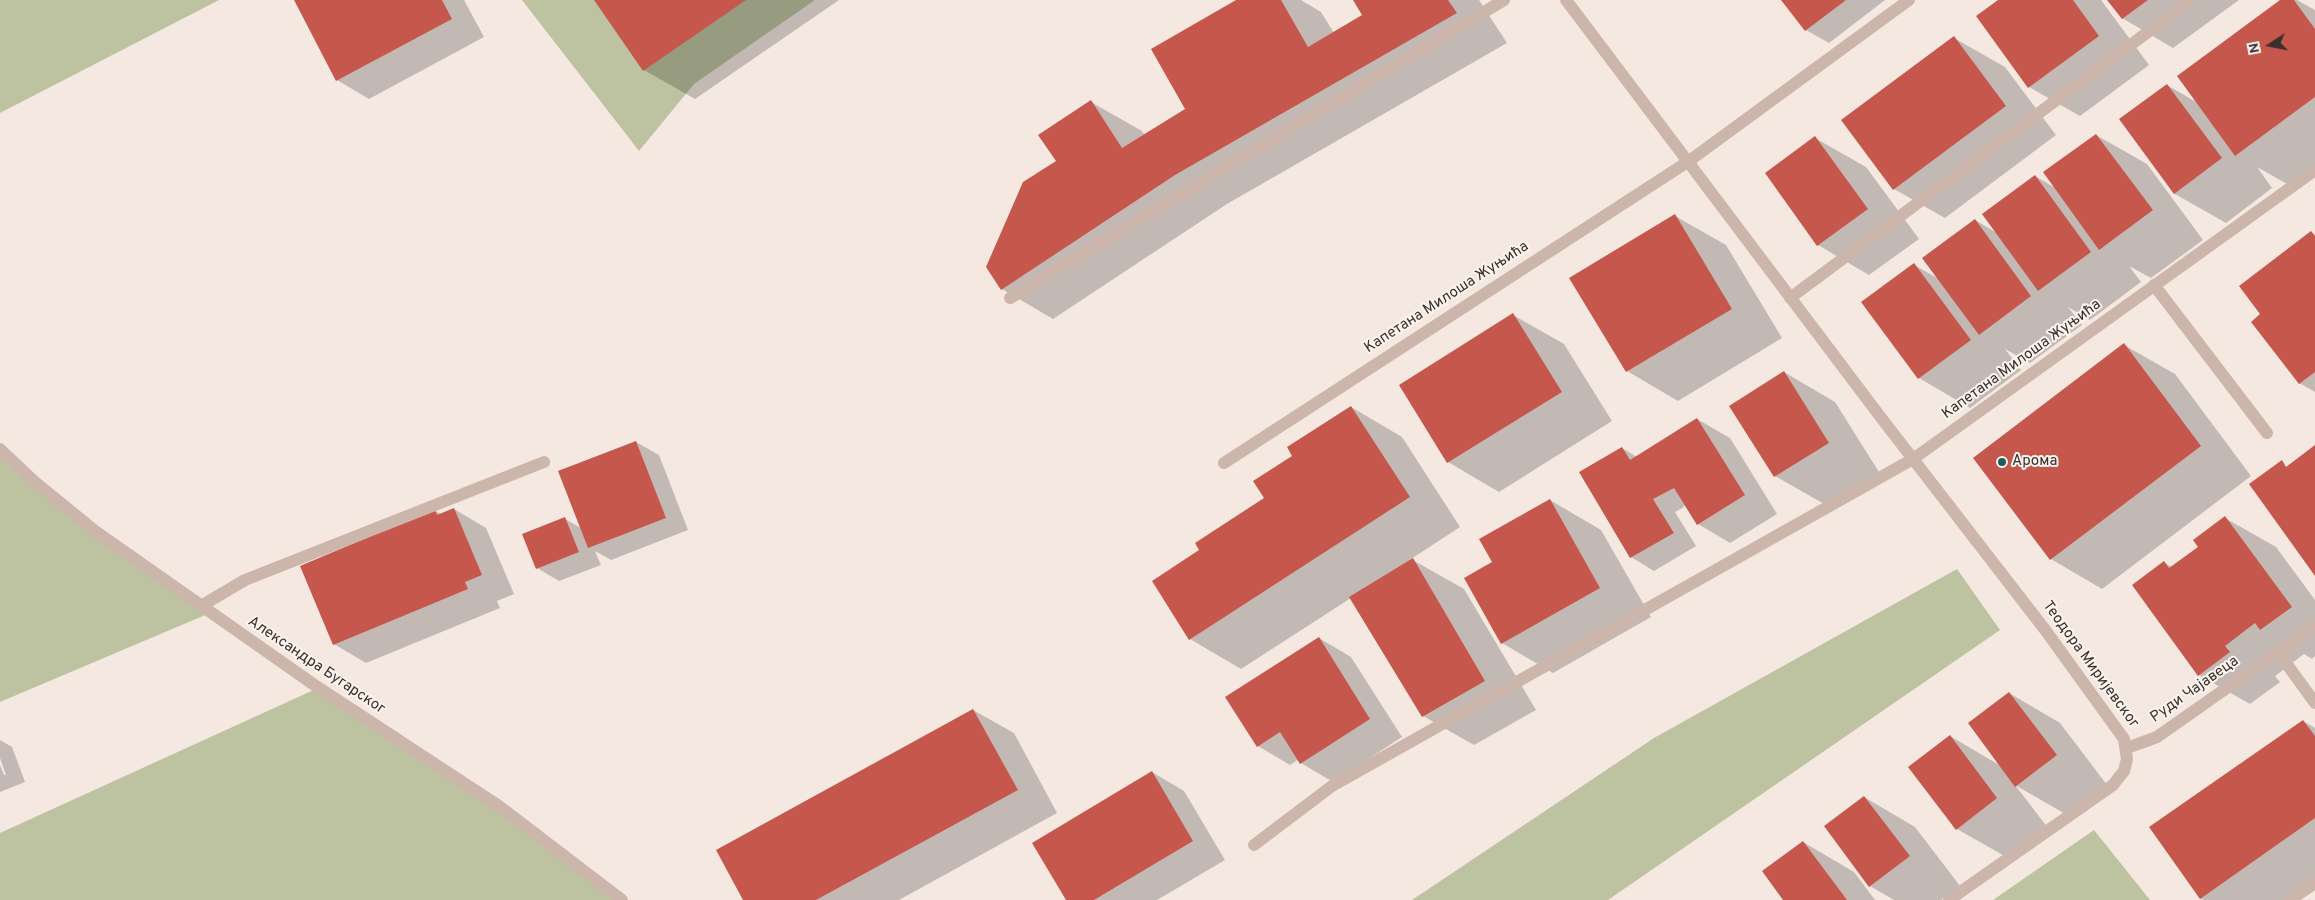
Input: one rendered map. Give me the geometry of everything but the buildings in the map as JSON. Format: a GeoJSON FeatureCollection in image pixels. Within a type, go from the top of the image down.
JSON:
{"type":"FeatureCollection","features":[{"type":"Feature","properties":{"kind":"street"},"geometry":{"type":"LineString","coordinates":[[1010,298],[1504,0]]}},
{"type":"Feature","properties":{"kind":"street"},"geometry":{"type":"LineString","coordinates":[[1566,0],[1913,459]]}},
{"type":"Feature","properties":{"kind":"street","name":"Капетана Милоша Жуњића"},"geometry":{"type":"LineString","coordinates":[[1224,463],[1688,161],[1909,0]]}},
{"type":"Feature","properties":{"kind":"street"},"geometry":{"type":"LineString","coordinates":[[1790,298],[2191,0]]}},
{"type":"Feature","properties":{"kind":"street","name":"Капетана Милоша Жуњића"},"geometry":{"type":"LineString","coordinates":[[1254,845],[1332,786],[1913,459],[2315,170]]}},
{"type":"Feature","properties":{"kind":"street"},"geometry":{"type":"LineString","coordinates":[[2154,285],[2268,433]]}},
{"type":"Feature","properties":{"kind":"street","name":"Александра Бугарског"},"geometry":{"type":"LineString","coordinates":[[0,449],[36,483],[95,531],[313,684],[499,806],[622,900]]}},
{"type":"Feature","properties":{"kind":"street","name":"Теодора Миријевског"},"geometry":{"type":"LineString","coordinates":[[1913,459],[2114,722],[2127,748],[2124,771],[2113,785],[1949,900]]}},
{"type":"Feature","properties":{"kind":"street"},"geometry":{"type":"LineString","coordinates":[[201,606],[245,580],[544,462]]}},
{"type":"Feature","properties":{"kind":"street","name":"Руди Чајавеца"},"geometry":{"type":"LineString","coordinates":[[2127,748],[2157,737],[2315,626]]}},
{"type":"Feature","properties":{"kind":"street"},"geometry":{"type":"LineString","coordinates":[[2278,652],[2315,703]]}},
{"type":"Feature","properties":{"kind":"street"},"geometry":{"type":"LineString","coordinates":[[2290,900],[2315,883]]}},
{"type":"Feature","properties":{"kind":"green space"},"geometry":{"type":"Polygon","coordinates":[[[0,0],[219,0],[0,113],[0,0]]]}},
{"type":"Feature","properties":{"kind":"green space"},"geometry":{"type":"Polygon","coordinates":[[[522,0],[815,0],[694,84],[639,151],[522,0]]]}},
{"type":"Feature","properties":{"kind":"green space"},"geometry":{"type":"Polygon","coordinates":[[[0,448],[60,502],[210,613],[0,702],[0,448]]]}},
{"type":"Feature","properties":{"kind":"green space"},"geometry":{"type":"Polygon","coordinates":[[[1957,569],[2000,630],[1608,900],[1412,900],[1654,738],[1957,569]]]}},
{"type":"Feature","properties":{"kind":"green space"},"geometry":{"type":"Polygon","coordinates":[[[318,688],[536,834],[616,900],[0,900],[0,833],[318,688]]]}},
{"type":"Feature","properties":{"kind":"green space"},"geometry":{"type":"Polygon","coordinates":[[[2094,830],[2150,900],[1993,900],[2094,830]]]}},
{"type":"Feature","properties":{"kind":"place","name":"Арома"},"geometry":{"type":"Point","coordinates":[2002,462]}}]}
